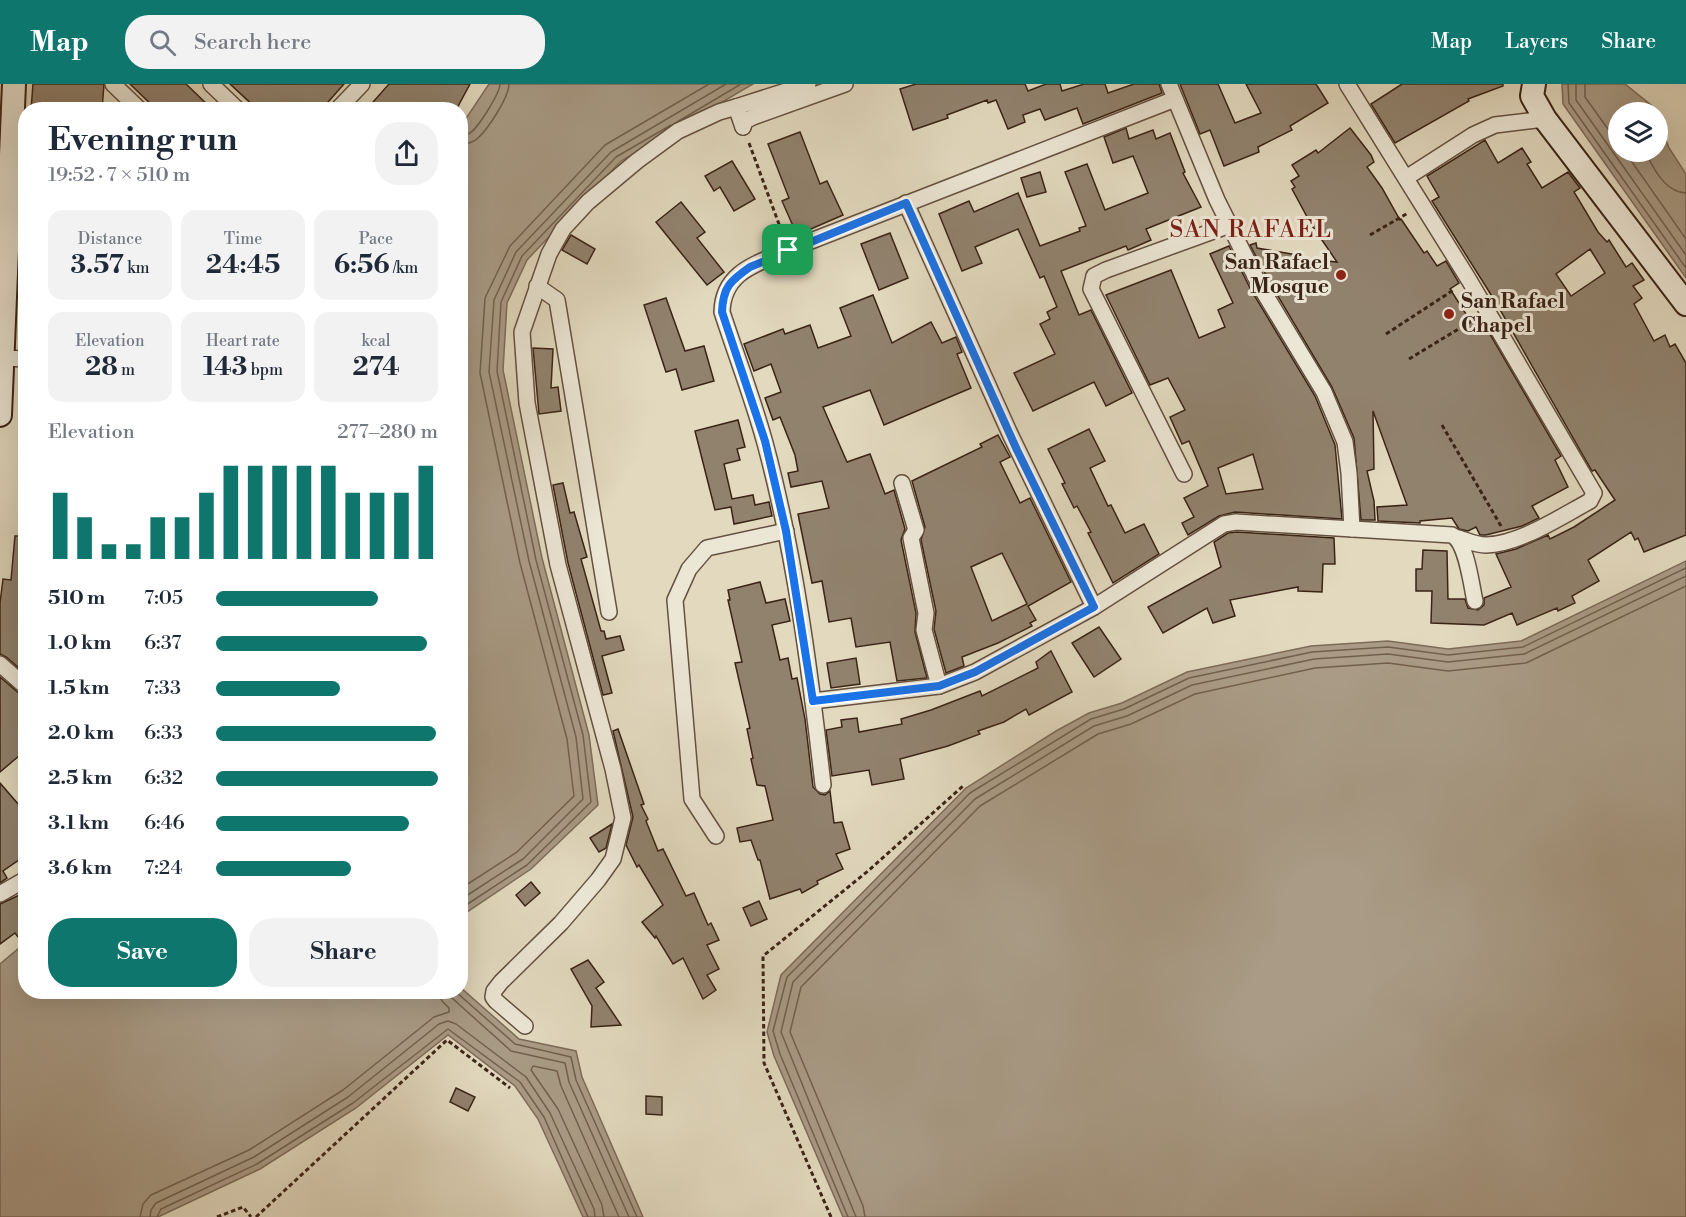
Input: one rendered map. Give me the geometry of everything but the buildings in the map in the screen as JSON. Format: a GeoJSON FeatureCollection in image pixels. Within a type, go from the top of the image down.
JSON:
{"type":"FeatureCollection","features":[{"type":"Feature","properties":{"kind":"main road"},"geometry":{"type":"LineString","coordinates":[[0,415],[3,358],[16,232],[14,84]]}},
{"type":"Feature","properties":{"kind":"main road"},"geometry":{"type":"LineString","coordinates":[[1534,84],[1533,96],[1545,119],[1686,304]]}},
{"type":"Feature","properties":{"kind":"street"},"geometry":{"type":"LineString","coordinates":[[113,84],[132,102]]}},
{"type":"Feature","properties":{"kind":"street"},"geometry":{"type":"LineString","coordinates":[[211,84],[230,102]]}},
{"type":"Feature","properties":{"kind":"street"},"geometry":{"type":"LineString","coordinates":[[345,102],[362,84]]}},
{"type":"Feature","properties":{"kind":"street"},"geometry":{"type":"LineString","coordinates":[[525,1026],[496,1001],[493,997],[494,991],[501,981],[561,923],[598,880],[613,859],[623,818],[616,780],[558,565],[527,403],[522,332],[549,254],[563,229],[588,202],[637,161],[678,131],[719,112],[808,84]]}},
{"type":"Feature","properties":{"kind":"street"},"geometry":{"type":"LineString","coordinates":[[743,127],[745,121],[753,117],[845,84]]}},
{"type":"Feature","properties":{"kind":"street"},"geometry":{"type":"LineString","coordinates":[[1169,84],[1230,225],[1260,286],[1324,392],[1345,442],[1352,529]]}},
{"type":"Feature","properties":{"kind":"street"},"geometry":{"type":"LineString","coordinates":[[813,701],[939,686],[975,672],[1094,607],[1224,524],[1236,522],[1452,534],[1477,545],[1488,545],[1510,541],[1590,501],[1594,493],[1469,280],[1347,84]]}},
{"type":"Feature","properties":{"kind":"street"},"geometry":{"type":"LineString","coordinates":[[823,785],[813,701],[786,531],[765,441],[722,312],[722,296],[732,280],[750,267],[788,250],[1175,99]]}},
{"type":"Feature","properties":{"kind":"street"},"geometry":{"type":"LineString","coordinates":[[736,107],[743,127]]}},
{"type":"Feature","properties":{"kind":"street"},"geometry":{"type":"LineString","coordinates":[[1406,178],[1473,135],[1495,126],[1545,119]]}},
{"type":"Feature","properties":{"kind":"street"},"geometry":{"type":"LineString","coordinates":[[906,203],[1014,443],[1094,607]]}},
{"type":"Feature","properties":{"kind":"street"},"geometry":{"type":"LineString","coordinates":[[1184,474],[1101,310],[1091,289],[1092,283],[1094,276],[1106,270],[1230,225]]}},
{"type":"Feature","properties":{"kind":"street"},"geometry":{"type":"LineString","coordinates":[[537,286],[557,300],[609,612]]}},
{"type":"Feature","properties":{"kind":"street"},"geometry":{"type":"LineString","coordinates":[[3,358],[18,359]]}},
{"type":"Feature","properties":{"kind":"street"},"geometry":{"type":"LineString","coordinates":[[902,483],[916,530],[911,538],[926,613],[924,630],[939,686]]}},
{"type":"Feature","properties":{"kind":"street"},"geometry":{"type":"LineString","coordinates":[[716,836],[692,799],[675,600],[689,569],[707,548],[786,531]]}},
{"type":"Feature","properties":{"kind":"street"},"geometry":{"type":"LineString","coordinates":[[1459,538],[1475,601]]}},
{"type":"Feature","properties":{"kind":"street"},"geometry":{"type":"LineString","coordinates":[[0,664],[18,680]]}},
{"type":"Feature","properties":{"kind":"street"},"geometry":{"type":"LineString","coordinates":[[0,894],[18,884]]}},
{"type":"Feature","properties":{"kind":"path"},"geometry":{"type":"LineString","coordinates":[[743,127],[788,250]]}},
{"type":"Feature","properties":{"kind":"path"},"geometry":{"type":"LineString","coordinates":[[1370,235],[1422,204]]}},
{"type":"Feature","properties":{"kind":"path"},"geometry":{"type":"LineString","coordinates":[[1386,334],[1469,280]]}},
{"type":"Feature","properties":{"kind":"path"},"geometry":{"type":"LineString","coordinates":[[1409,359],[1486,312]]}},
{"type":"Feature","properties":{"kind":"path"},"geometry":{"type":"LineString","coordinates":[[1442,425],[1510,541]]}},
{"type":"Feature","properties":{"kind":"path"},"geometry":{"type":"LineString","coordinates":[[831,1217],[764,1063],[763,956],[868,871],[963,786]]}},
{"type":"Feature","properties":{"kind":"path"},"geometry":{"type":"LineString","coordinates":[[256,1217],[447,1040],[510,1088]]}},
{"type":"Feature","properties":{"kind":"path"},"geometry":{"type":"LineString","coordinates":[[218,1217],[243,1207],[251,1217]]}},
{"type":"Feature","properties":{"kind":"water"},"geometry":{"type":"Polygon","coordinates":[[[489,84],[753,84],[621,161],[527,260],[507,303],[503,370],[542,558],[589,735],[598,805],[531,869],[468,911],[468,116],[489,84]]]}},
{"type":"Feature","properties":{"kind":"water"},"geometry":{"type":"Polygon","coordinates":[[[1562,84],[1625,84],[1647,102],[1608,102],[1608,162],[1668,162],[1668,145],[1686,174],[1686,278],[1563,104],[1562,84]]]}},
{"type":"Feature","properties":{"kind":"water"},"geometry":{"type":"Polygon","coordinates":[[[1686,561],[1686,1217],[843,1217],[774,1056],[767,1032],[781,975],[966,788],[1056,731],[1089,713],[1122,703],[1187,672],[1311,646],[1388,641],[1448,649],[1521,641],[1686,561]]]}},
{"type":"Feature","properties":{"kind":"water"},"geometry":{"type":"Polygon","coordinates":[[[18,949],[18,999],[468,999],[468,994],[519,1039],[576,1051],[582,1077],[643,1217],[583,1217],[538,1119],[515,1086],[448,1035],[356,1108],[260,1169],[158,1217],[0,1217],[0,964],[18,949]]]}},
{"type":"Feature","properties":{"kind":"place","name":"San Rafael Mosque"},"geometry":{"type":"Point","coordinates":[1341,275]}},
{"type":"Feature","properties":{"kind":"place","name":"San Rafael Chapel"},"geometry":{"type":"Point","coordinates":[1449,314]}},
{"type":"Feature","properties":{"kind":"district","name":"SAN RAFAEL"},"geometry":{"type":"Point","coordinates":[1251,230]}},
{"type":"Feature","properties":{"kind":"route"},"geometry":{"type":"LineString","coordinates":[[906,203],[1017,450],[1094,607],[1011,654],[975,672],[939,686],[813,701],[786,531],[765,441],[722,312],[722,296],[732,280],[750,267],[788,250],[906,203]]}}]}
